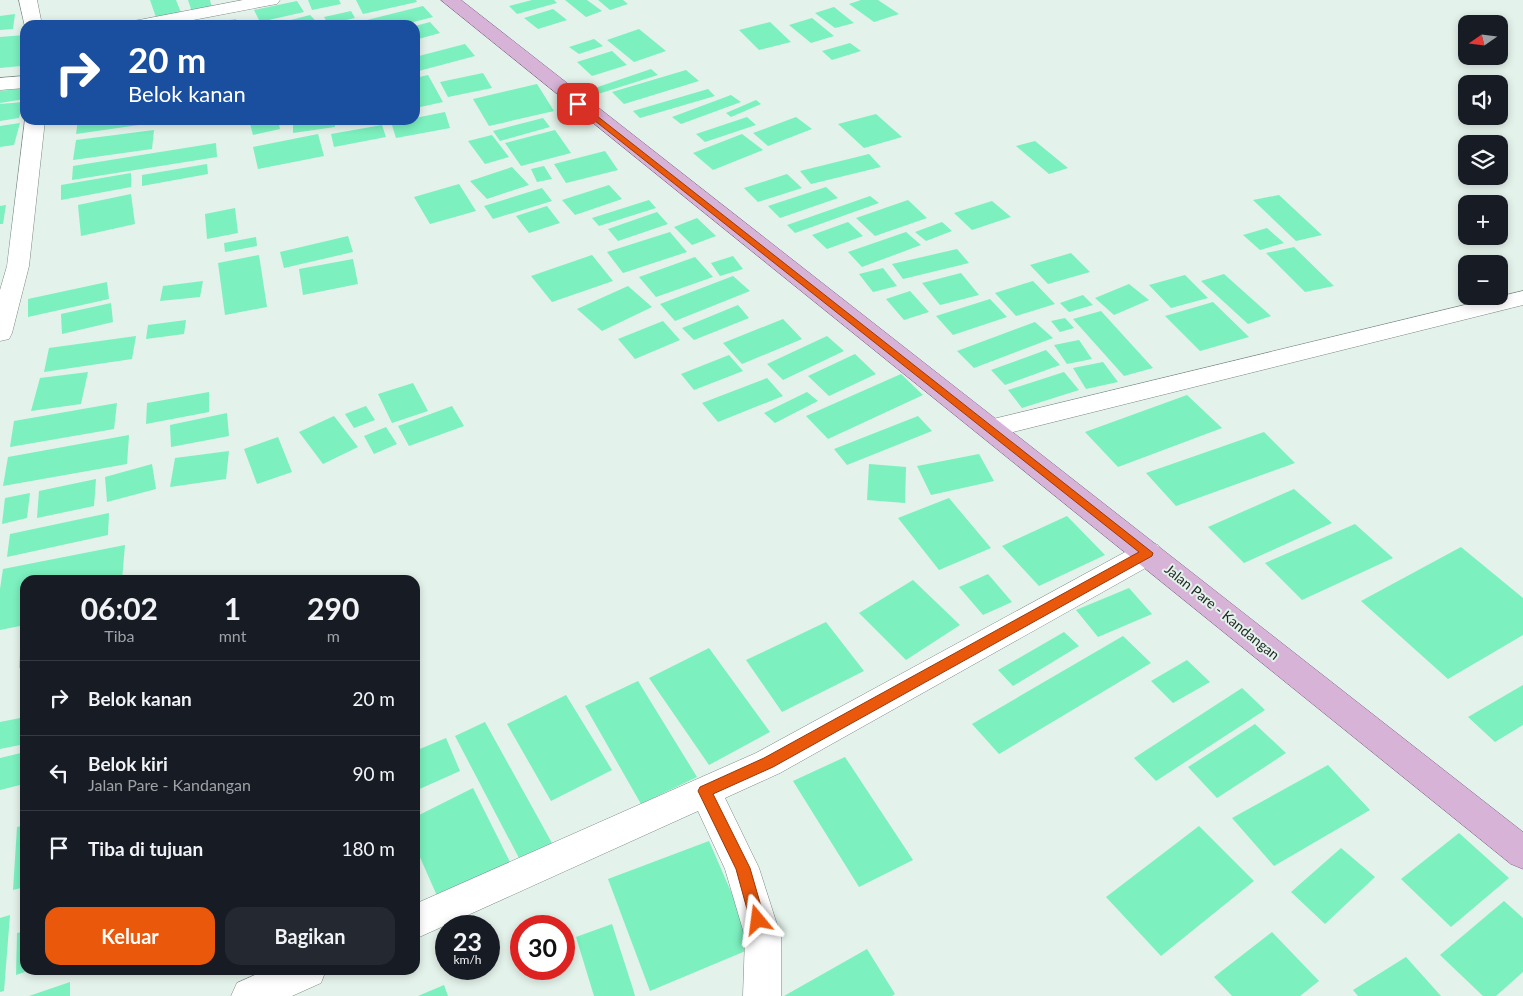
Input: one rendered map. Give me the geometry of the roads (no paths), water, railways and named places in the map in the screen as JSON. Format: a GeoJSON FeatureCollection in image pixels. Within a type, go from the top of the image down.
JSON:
{"type":"FeatureCollection","features":[{"type":"Feature","properties":{"kind":"main road","name":"Jalan Pare - Kandangan"},"geometry":{"type":"LineString","coordinates":[[450,0],[1523,853]]}},
{"type":"Feature","properties":{"kind":"street"},"geometry":{"type":"LineString","coordinates":[[28,0],[32,20]]}},
{"type":"Feature","properties":{"kind":"street"},"geometry":{"type":"LineString","coordinates":[[165,20],[270,0]]}},
{"type":"Feature","properties":{"kind":"street"},"geometry":{"type":"LineString","coordinates":[[0,84],[20,82]]}},
{"type":"Feature","properties":{"kind":"street"},"geometry":{"type":"LineString","coordinates":[[0,333],[18,266],[34,125]]}},
{"type":"Feature","properties":{"kind":"street"},"geometry":{"type":"LineString","coordinates":[[989,429],[1523,298]]}},
{"type":"Feature","properties":{"kind":"street"},"geometry":{"type":"LineString","coordinates":[[420,920],[768,763],[1148,553]]}},
{"type":"Feature","properties":{"kind":"street"},"geometry":{"type":"LineString","coordinates":[[705,791],[742,868],[763,937],[762,996]]}},
{"type":"Feature","properties":{"kind":"street"},"geometry":{"type":"LineString","coordinates":[[250,996],[297,975]]}}]}
